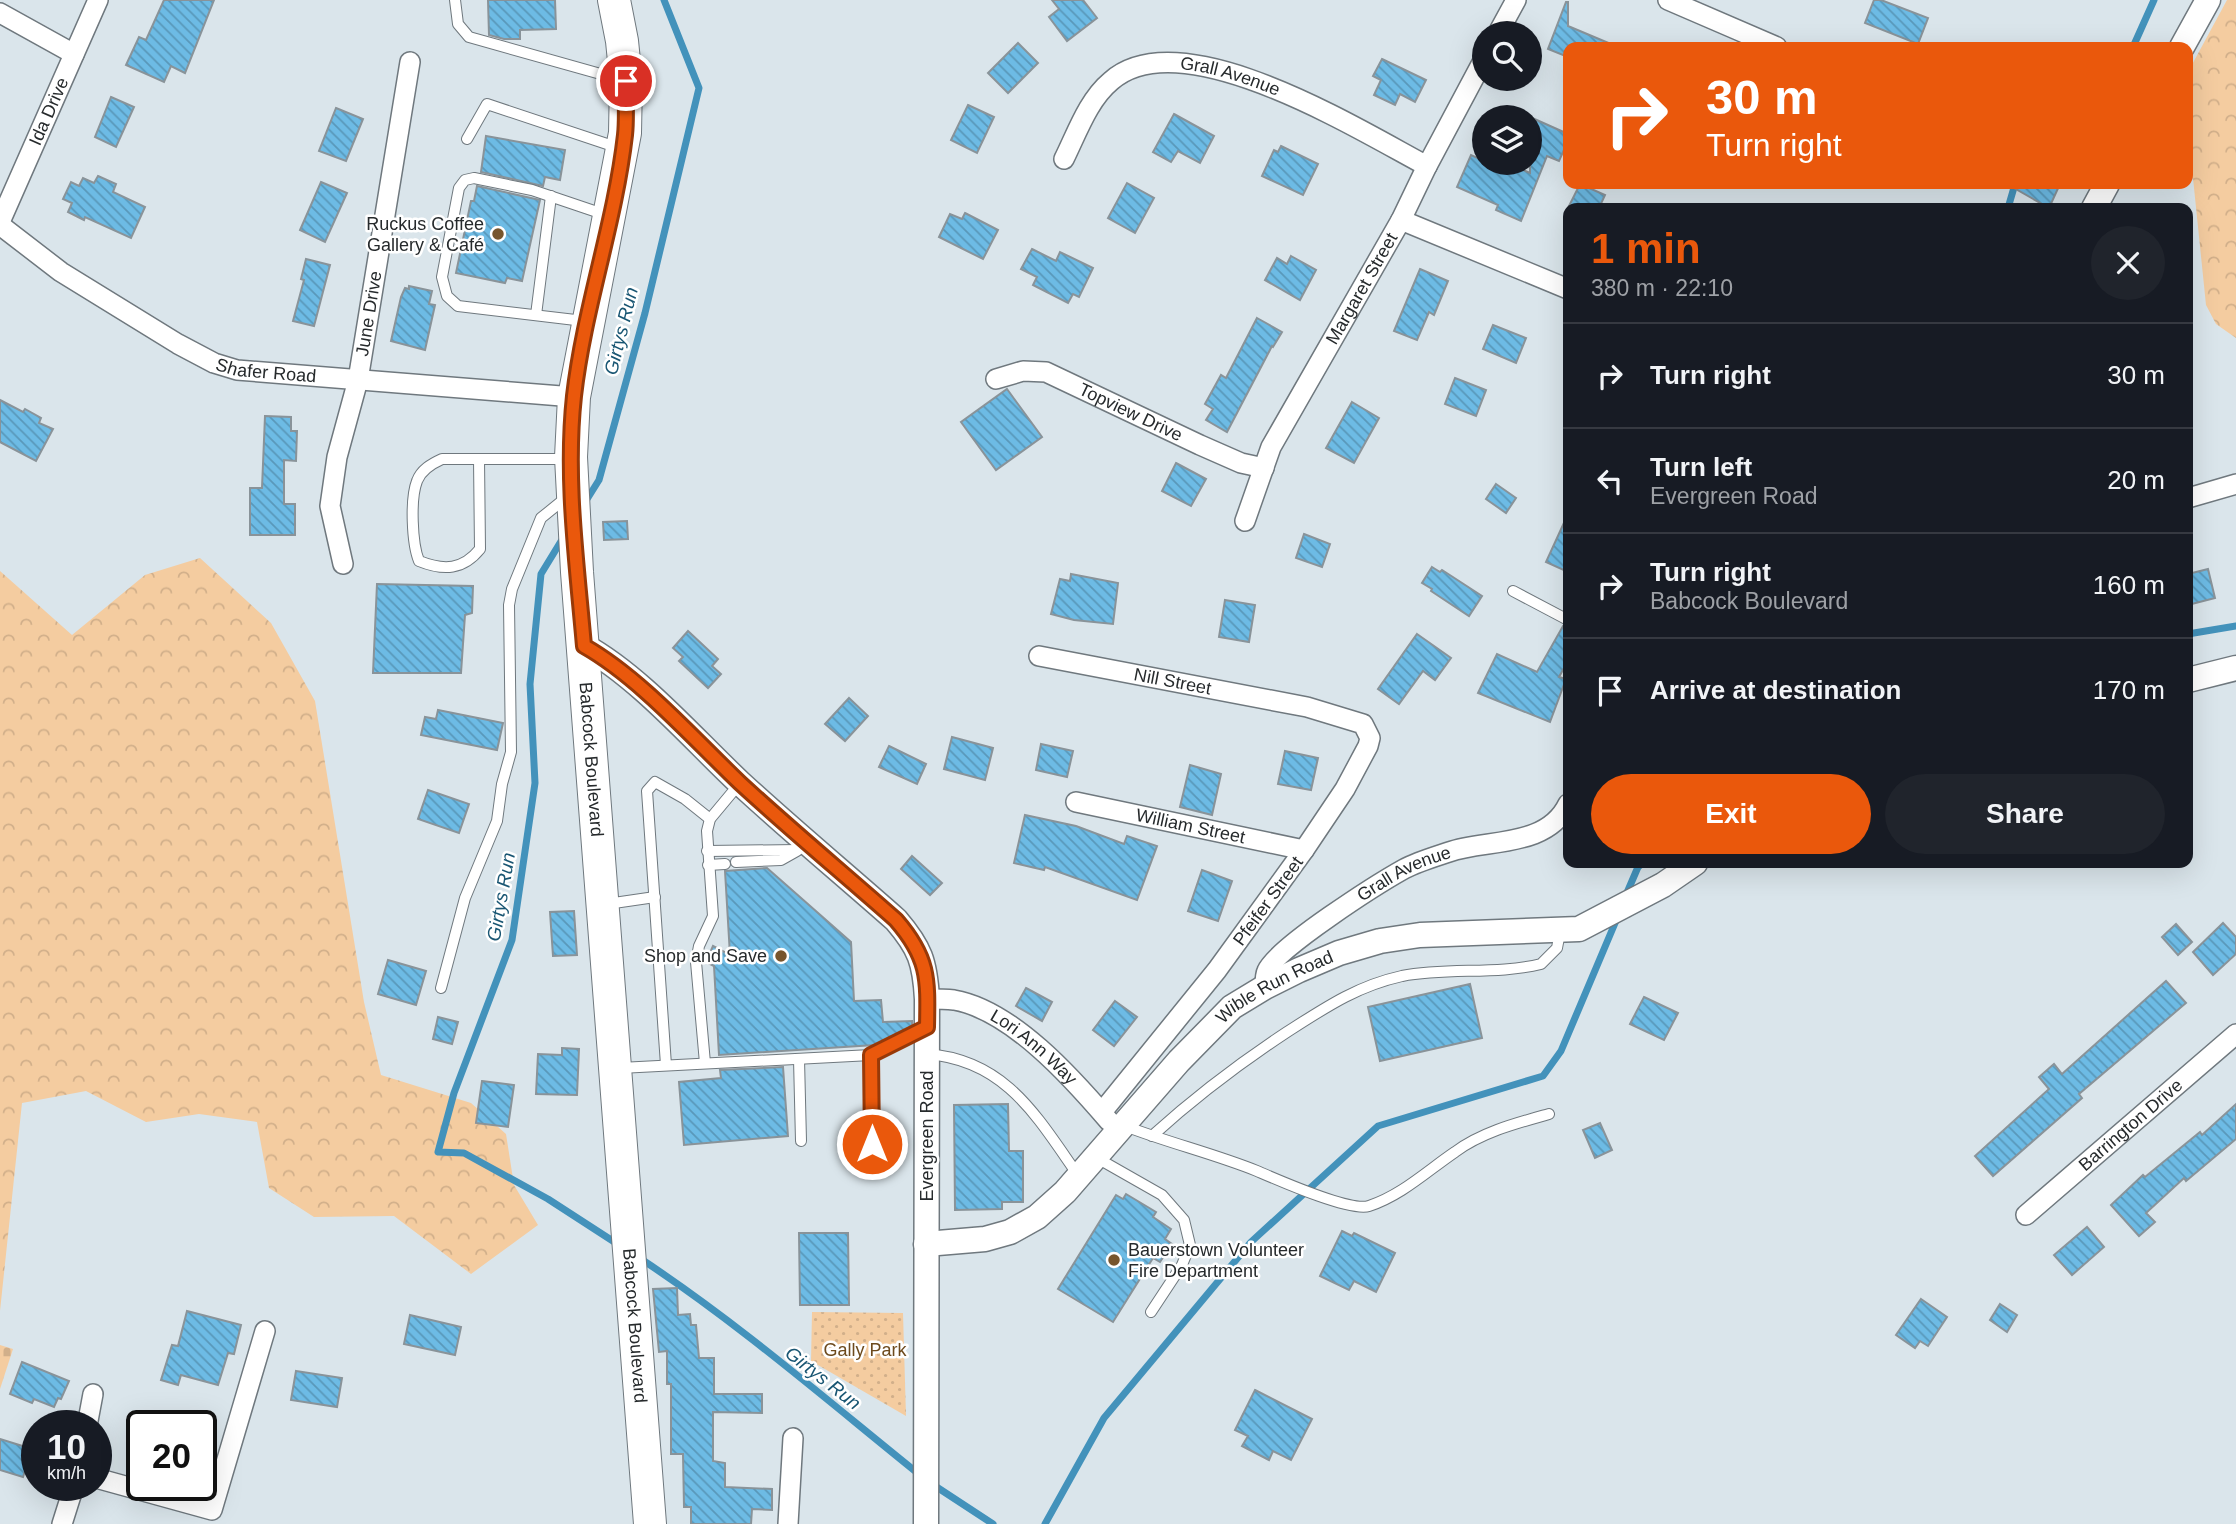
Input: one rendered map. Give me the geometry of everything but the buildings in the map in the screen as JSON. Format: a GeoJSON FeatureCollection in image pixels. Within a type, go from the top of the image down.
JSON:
{"type":"FeatureCollection","features":[{"type":"Feature","properties":{"kind":"main road","name":"Babcock Boulevard"},"geometry":{"type":"LineString","coordinates":[[614,0],[626,81],[625,133],[574,397],[571,459],[577,572],[650,1524]]}},
{"type":"Feature","properties":{"kind":"street","name":"Ida Drive"},"geometry":{"type":"LineString","coordinates":[[0,223],[98,0]]}},
{"type":"Feature","properties":{"kind":"street"},"geometry":{"type":"LineString","coordinates":[[1505,21],[1516,0]]}},
{"type":"Feature","properties":{"kind":"street"},"geometry":{"type":"LineString","coordinates":[[1668,0],[1765,42]]}},
{"type":"Feature","properties":{"kind":"street"},"geometry":{"type":"LineString","coordinates":[[2185,42],[2208,0]]}},
{"type":"Feature","properties":{"kind":"street"},"geometry":{"type":"LineString","coordinates":[[0,13],[74,54]]}},
{"type":"Feature","properties":{"kind":"street","name":"June Drive"},"geometry":{"type":"LineString","coordinates":[[343,564],[330,506],[337,457],[358,380],[410,62]]}},
{"type":"Feature","properties":{"kind":"street","name":"Grall Avenue"},"geometry":{"type":"LineString","coordinates":[[1064,159],[1091,106],[1112,80],[1142,65],[1190,64],[1222,69],[1275,88],[1427,166]]}},
{"type":"Feature","properties":{"kind":"street","name":"Margaret Street"},"geometry":{"type":"LineString","coordinates":[[1245,521],[1271,447],[1401,220],[1472,82]]}},
{"type":"Feature","properties":{"kind":"street"},"geometry":{"type":"LineString","coordinates":[[1401,220],[1563,287]]}},
{"type":"Feature","properties":{"kind":"street","name":"Shafer Road"},"geometry":{"type":"LineString","coordinates":[[0,223],[61,272],[178,344],[214,363],[237,370],[574,397]]}},
{"type":"Feature","properties":{"kind":"street","name":"Topview Drive"},"geometry":{"type":"LineString","coordinates":[[996,379],[1023,371],[1046,372],[1199,445],[1241,463],[1264,468]]}},
{"type":"Feature","properties":{"kind":"street"},"geometry":{"type":"LineString","coordinates":[[2193,497],[2236,484]]}},
{"type":"Feature","properties":{"kind":"street","name":"Evergreen Road"},"geometry":{"type":"LineString","coordinates":[[584,646],[605,658],[632,680],[802,845],[896,920],[912,939],[925,969],[926,1519]]}},
{"type":"Feature","properties":{"kind":"street","name":"Nill Street"},"geometry":{"type":"LineString","coordinates":[[1039,656],[1307,707]]}},
{"type":"Feature","properties":{"kind":"street"},"geometry":{"type":"LineString","coordinates":[[2193,679],[2236,668]]}},
{"type":"Feature","properties":{"kind":"street","name":"Pfeifer Street"},"geometry":{"type":"LineString","coordinates":[[1102,1112],[1217,970],[1304,850],[1345,789],[1368,746],[1370,738],[1363,724],[1307,707]]}},
{"type":"Feature","properties":{"kind":"street","name":"William Street"},"geometry":{"type":"LineString","coordinates":[[1076,802],[1304,850]]}},
{"type":"Feature","properties":{"kind":"street","name":"Grall Avenue"},"geometry":{"type":"LineString","coordinates":[[1265,987],[1267,971],[1278,957],[1341,908],[1406,868],[1452,851],[1535,834],[1563,814]]}},
{"type":"Feature","properties":{"kind":"street","name":"Wible Run Road"},"geometry":{"type":"LineString","coordinates":[[926,1244],[985,1239],[1010,1232],[1037,1217],[1096,1158],[1206,1032],[1232,1007],[1265,987],[1339,953],[1380,942],[1420,935],[1569,930],[1645,895],[1688,868]]}},
{"type":"Feature","properties":{"kind":"street","name":"Lori Ann Way"},"geometry":{"type":"LineString","coordinates":[[927,999],[955,1000],[977,1007],[1005,1023],[1072,1077],[1102,1112],[1122,1129]]}},
{"type":"Feature","properties":{"kind":"street","name":"Barrington Drive"},"geometry":{"type":"LineString","coordinates":[[2026,1215],[2236,1034]]}},
{"type":"Feature","properties":{"kind":"street"},"geometry":{"type":"LineString","coordinates":[[112,1482],[212,1510],[265,1331]]}},
{"type":"Feature","properties":{"kind":"street"},"geometry":{"type":"LineString","coordinates":[[90,1410],[93,1394]]}},
{"type":"Feature","properties":{"kind":"street"},"geometry":{"type":"LineString","coordinates":[[788,1524],[793,1438]]}},
{"type":"Feature","properties":{"kind":"street"},"geometry":{"type":"LineString","coordinates":[[62,1524],[70,1501]]}},
{"type":"Feature","properties":{"kind":"lane"},"geometry":{"type":"LineString","coordinates":[[455,0],[458,24],[469,37],[626,81]]}},
{"type":"Feature","properties":{"kind":"lane"},"geometry":{"type":"LineString","coordinates":[[467,139],[487,104],[622,150]]}},
{"type":"Feature","properties":{"kind":"lane"},"geometry":{"type":"LineString","coordinates":[[587,321],[458,306],[447,296],[442,277],[459,187],[465,180],[474,178],[551,196],[609,216]]}},
{"type":"Feature","properties":{"kind":"lane"},"geometry":{"type":"LineString","coordinates":[[536,315],[551,196]]}},
{"type":"Feature","properties":{"kind":"lane"},"geometry":{"type":"LineString","coordinates":[[480,459],[480,549],[470,562],[459,566],[430,565],[419,561],[415,551],[413,497],[417,480],[427,467],[442,459],[480,459],[571,459]]}},
{"type":"Feature","properties":{"kind":"lane"},"geometry":{"type":"LineString","coordinates":[[441,988],[465,898],[497,821],[502,784],[511,752],[509,605],[512,589],[541,518],[573,500]]}},
{"type":"Feature","properties":{"kind":"lane"},"geometry":{"type":"LineString","coordinates":[[1513,591],[1563,617]]}},
{"type":"Feature","properties":{"kind":"lane"},"geometry":{"type":"LineString","coordinates":[[667,1065],[647,791],[655,782],[685,799],[710,819]]}},
{"type":"Feature","properties":{"kind":"lane"},"geometry":{"type":"LineString","coordinates":[[705,1063],[696,962],[699,946],[713,916],[706,835],[710,819],[740,783]]}},
{"type":"Feature","properties":{"kind":"lane"},"geometry":{"type":"LineString","coordinates":[[707,851],[802,845]]}},
{"type":"Feature","properties":{"kind":"lane"},"geometry":{"type":"LineString","coordinates":[[736,862],[781,860],[802,845]]}},
{"type":"Feature","properties":{"kind":"lane"},"geometry":{"type":"LineString","coordinates":[[708,865],[725,863]]}},
{"type":"Feature","properties":{"kind":"lane"},"geometry":{"type":"LineString","coordinates":[[604,905],[655,897]]}},
{"type":"Feature","properties":{"kind":"lane"},"geometry":{"type":"LineString","coordinates":[[1152,1136],[1183,1108],[1259,1050],[1337,999],[1367,986],[1405,976],[1541,964],[1557,948],[1569,930]]}},
{"type":"Feature","properties":{"kind":"lane"},"geometry":{"type":"LineString","coordinates":[[616,1068],[871,1055],[927,1027]]}},
{"type":"Feature","properties":{"kind":"lane"},"geometry":{"type":"LineString","coordinates":[[927,1054],[947,1055],[968,1063],[1019,1095],[1079,1176]]}},
{"type":"Feature","properties":{"kind":"lane"},"geometry":{"type":"LineString","coordinates":[[871,1055],[872,1144]]}},
{"type":"Feature","properties":{"kind":"lane"},"geometry":{"type":"LineString","coordinates":[[799,1059],[801,1141]]}},
{"type":"Feature","properties":{"kind":"lane"},"geometry":{"type":"LineString","coordinates":[[1122,1129],[1152,1136],[1256,1171],[1329,1199],[1366,1208],[1410,1186],[1457,1150],[1503,1127],[1549,1114]]}},
{"type":"Feature","properties":{"kind":"lane"},"geometry":{"type":"LineString","coordinates":[[1096,1158],[1162,1195],[1184,1220],[1190,1245],[1182,1265],[1151,1312]]}},
{"type":"Feature","properties":{"kind":"green space"},"geometry":{"type":"Polygon","coordinates":[[[2227,0],[2236,0],[2236,338],[2216,324],[2206,305],[2193,178],[2193,63],[2227,0]]]}},
{"type":"Feature","properties":{"kind":"green space"},"geometry":{"type":"Polygon","coordinates":[[[200,558],[271,623],[315,701],[364,1002],[381,1075],[471,1103],[506,1134],[514,1185],[538,1225],[471,1274],[394,1216],[314,1217],[269,1188],[257,1122],[199,1114],[146,1122],[86,1091],[22,1103],[0,1311],[0,571],[72,635],[145,575],[200,558]]]}},
{"type":"Feature","properties":{"kind":"green space","name":"Gally Park"},"geometry":{"type":"Polygon","coordinates":[[[812,1312],[903,1313],[906,1416],[811,1361],[812,1312]]]}},
{"type":"Feature","properties":{"kind":"green space"},"geometry":{"type":"Polygon","coordinates":[[[0,1345],[13,1349],[0,1389],[0,1345]]]}},
{"type":"Feature","properties":{"kind":"waterway","name":"Girtys Run"},"geometry":{"type":"LineString","coordinates":[[584,504],[599,480],[645,313],[699,88],[664,0]]}},
{"type":"Feature","properties":{"kind":"waterway"},"geometry":{"type":"LineString","coordinates":[[2135,42],[2154,0]]}},
{"type":"Feature","properties":{"kind":"waterway"},"geometry":{"type":"LineString","coordinates":[[2009,203],[2014,189]]}},
{"type":"Feature","properties":{"kind":"waterway","name":"Girtys Run"},"geometry":{"type":"LineString","coordinates":[[563,538],[541,574],[530,684],[535,783],[512,940],[454,1093],[438,1152],[464,1153],[548,1199],[619,1245]]}},
{"type":"Feature","properties":{"kind":"waterway"},"geometry":{"type":"LineString","coordinates":[[2193,633],[2236,626]]}},
{"type":"Feature","properties":{"kind":"waterway"},"geometry":{"type":"LineString","coordinates":[[1626,895],[1638,868]]}},
{"type":"Feature","properties":{"kind":"waterway"},"geometry":{"type":"LineString","coordinates":[[1045,1524],[1104,1418],[1251,1242],[1378,1126],[1543,1076],[1561,1051],[1618,916]]}},
{"type":"Feature","properties":{"kind":"waterway","name":"Girtys Run"},"geometry":{"type":"LineString","coordinates":[[638,1257],[746,1335],[920,1475]]}},
{"type":"Feature","properties":{"kind":"waterway","name":"Girtys Run"},"geometry":{"type":"LineString","coordinates":[[932,1484],[993,1524]]}},
{"type":"Feature","properties":{"kind":"place","name":"Ruckus Coffee Gallery & Café"},"geometry":{"type":"Point","coordinates":[498,234]}},
{"type":"Feature","properties":{"kind":"place","name":"Shop and Save"},"geometry":{"type":"Point","coordinates":[781,956]}},
{"type":"Feature","properties":{"kind":"place","name":"Bauerstown Volunteer Fire Department"},"geometry":{"type":"Point","coordinates":[1114,1260]}},
{"type":"Feature","properties":{"kind":"route"},"geometry":{"type":"LineString","coordinates":[[626,81],[625,133],[619,173],[587,321],[574,397],[571,457],[573,508],[584,646],[605,658],[632,680],[740,783],[896,920],[912,939],[925,969],[927,1027],[871,1055],[872,1144]]}}]}
